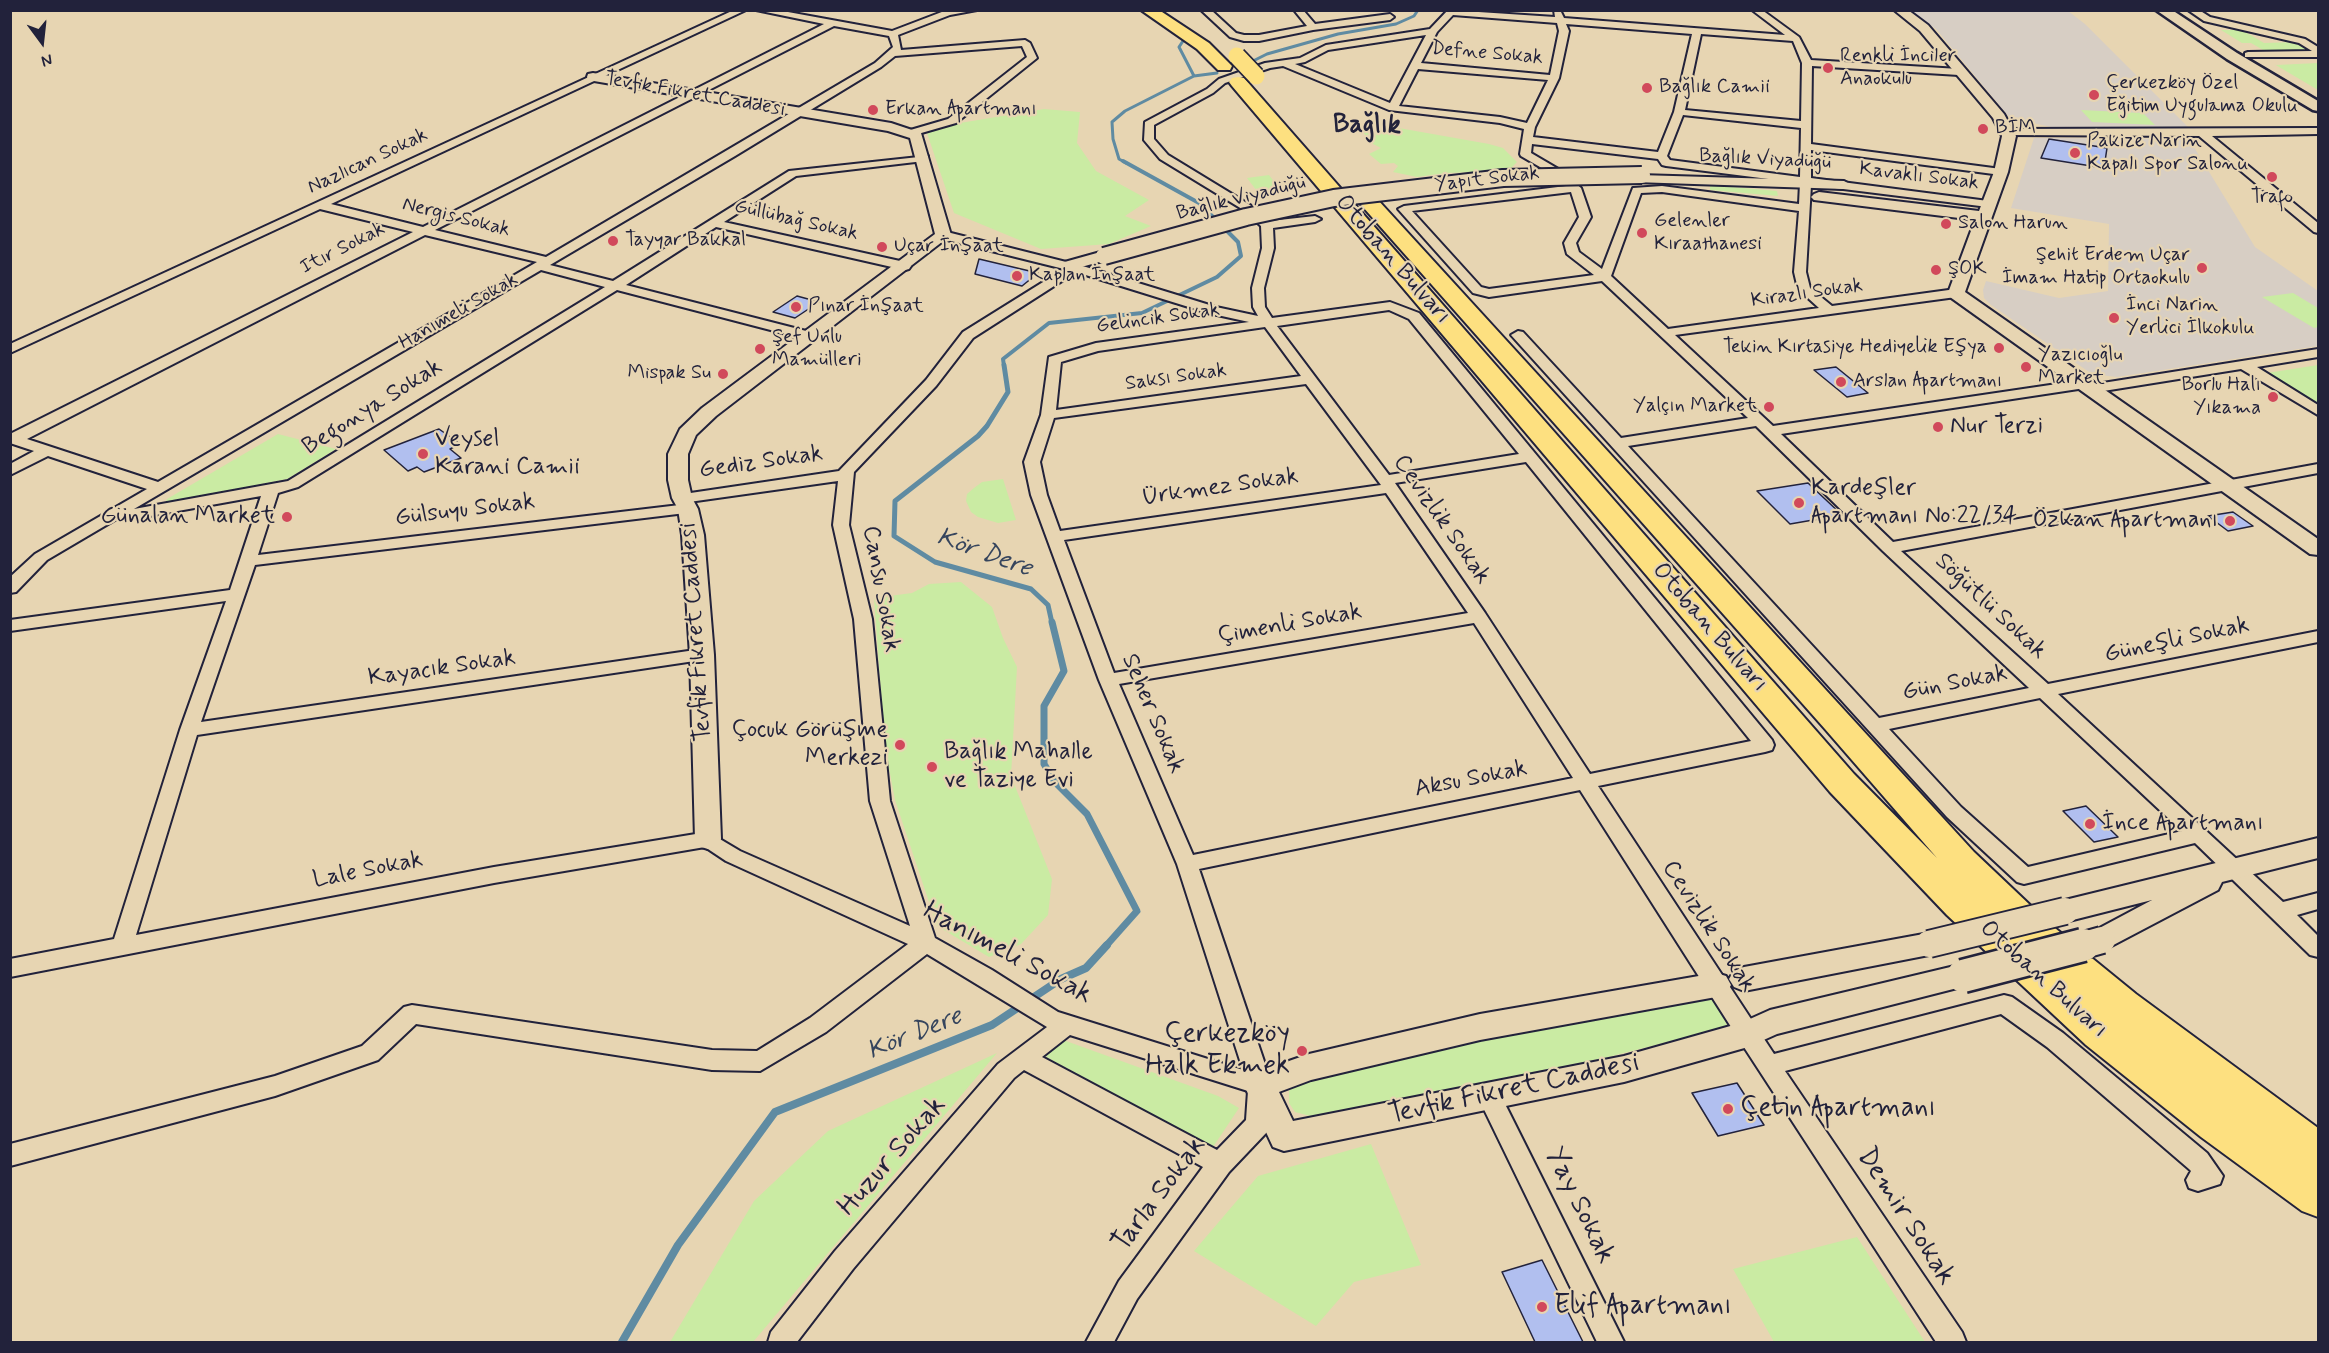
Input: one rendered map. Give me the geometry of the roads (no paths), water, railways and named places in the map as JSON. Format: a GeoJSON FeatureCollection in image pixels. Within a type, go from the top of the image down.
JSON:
{"type":"FeatureCollection","features":[{"type":"Feature","properties":{"kind":"highway","name":"Otoban Bulvarı"},"geometry":{"type":"LineString","coordinates":[[1148,10],[1239,70],[1842,783],[1952,897],[2100,1033],[2216,1124],[2319,1197]]}},
{"type":"Feature","properties":{"kind":"highway","name":"Otoban Bulvarı"},"geometry":{"type":"LineString","coordinates":[[1170,10],[1239,70],[1837,721],[1961,862],[2037,934],[2122,1005],[2319,1152]]}},
{"type":"Feature","properties":{"kind":"main road"},"geometry":{"type":"LineString","coordinates":[[2162,10],[2232,56],[2319,107]]}},
{"type":"Feature","properties":{"kind":"main road"},"geometry":{"type":"LineString","coordinates":[[2174,10],[2319,99]]}},
{"type":"Feature","properties":{"kind":"street","name":"Nazlıcan Sokak"},"geometry":{"type":"LineString","coordinates":[[10,349],[593,77],[742,10]]}},
{"type":"Feature","properties":{"kind":"street"},"geometry":{"type":"LineString","coordinates":[[760,10],[830,25],[892,34],[948,13],[973,10]]}},
{"type":"Feature","properties":{"kind":"street"},"geometry":{"type":"LineString","coordinates":[[1193,10],[1214,19]]}},
{"type":"Feature","properties":{"kind":"street"},"geometry":{"type":"LineString","coordinates":[[1205,10],[1233,35],[1244,38],[1259,38],[1313,27],[1390,17],[1382,10]]}},
{"type":"Feature","properties":{"kind":"street"},"geometry":{"type":"LineString","coordinates":[[1298,10],[1313,27]]}},
{"type":"Feature","properties":{"kind":"street"},"geometry":{"type":"LineString","coordinates":[[1756,10],[1796,39],[1807,63],[1805,190],[1800,272],[1804,289],[1830,310]]}},
{"type":"Feature","properties":{"kind":"street"},"geometry":{"type":"LineString","coordinates":[[1900,10],[1924,28],[1999,117],[2009,135],[2001,172],[1956,293],[2319,549]]}},
{"type":"Feature","properties":{"kind":"street"},"geometry":{"type":"LineString","coordinates":[[2192,10],[2207,19],[2302,41],[2319,52]]}},
{"type":"Feature","properties":{"kind":"street"},"geometry":{"type":"LineString","coordinates":[[1393,108],[1417,66],[1433,31],[1453,11],[1558,16],[1697,33],[1796,39]]}},
{"type":"Feature","properties":{"kind":"street"},"geometry":{"type":"LineString","coordinates":[[1558,16],[1564,31],[1554,78],[1530,127],[1525,154],[1556,172],[1575,188]]}},
{"type":"Feature","properties":{"kind":"street","name":"Itır Sokak"},"geometry":{"type":"LineString","coordinates":[[13,438],[830,25]]}},
{"type":"Feature","properties":{"kind":"street"},"geometry":{"type":"LineString","coordinates":[[1315,219],[1267,225],[1246,207],[1164,157],[1149,140],[1149,124],[1210,91],[1222,81],[1268,65],[1287,64],[1326,48],[1352,42],[1433,31]]}},
{"type":"Feature","properties":{"kind":"street"},"geometry":{"type":"LineString","coordinates":[[1664,159],[1679,112],[1697,33]]}},
{"type":"Feature","properties":{"kind":"street"},"geometry":{"type":"LineString","coordinates":[[892,34],[898,48],[895,53]]}},
{"type":"Feature","properties":{"kind":"street"},"geometry":{"type":"LineString","coordinates":[[895,53],[1025,43],[1032,58],[952,121],[911,133]]}},
{"type":"Feature","properties":{"kind":"street"},"geometry":{"type":"LineString","coordinates":[[2254,59],[2319,52]]}},
{"type":"Feature","properties":{"kind":"street","name":"Hanımeli Sokak"},"geometry":{"type":"LineString","coordinates":[[10,588],[18,569],[544,263],[800,112],[895,53]]}},
{"type":"Feature","properties":{"kind":"street"},"geometry":{"type":"LineString","coordinates":[[2254,59],[2319,62]]}},
{"type":"Feature","properties":{"kind":"street"},"geometry":{"type":"LineString","coordinates":[[1807,63],[1959,72]]}},
{"type":"Feature","properties":{"kind":"street"},"geometry":{"type":"LineString","coordinates":[[1287,64],[1393,108],[1500,120],[1530,127]]}},
{"type":"Feature","properties":{"kind":"street","name":"Defne Sokak"},"geometry":{"type":"LineString","coordinates":[[1417,66],[1554,78]]}},
{"type":"Feature","properties":{"kind":"street","name":"Tevfik Fikret Caddesi"},"geometry":{"type":"LineString","coordinates":[[593,77],[891,127],[911,133]]}},
{"type":"Feature","properties":{"kind":"street"},"geometry":{"type":"LineString","coordinates":[[1679,112],[1805,125]]}},
{"type":"Feature","properties":{"kind":"street"},"geometry":{"type":"LineString","coordinates":[[2007,132],[2319,131]]}},
{"type":"Feature","properties":{"kind":"street"},"geometry":{"type":"LineString","coordinates":[[911,133],[916,136],[924,158],[943,235],[1074,268],[1213,310],[1268,322]]}},
{"type":"Feature","properties":{"kind":"street"},"geometry":{"type":"LineString","coordinates":[[2202,133],[2319,229]]}},
{"type":"Feature","properties":{"kind":"street"},"geometry":{"type":"LineString","coordinates":[[1528,140],[1664,159],[1805,190]]}},
{"type":"Feature","properties":{"kind":"street"},"geometry":{"type":"LineString","coordinates":[[1805,146],[2001,172]]}},
{"type":"Feature","properties":{"kind":"street","name":"Begonya Sokak"},"geometry":{"type":"LineString","coordinates":[[117,511],[128,515],[271,490],[293,484],[615,286],[793,173],[924,158]]}},
{"type":"Feature","properties":{"kind":"street"},"geometry":{"type":"LineString","coordinates":[[1605,277],[1639,181],[1662,189],[1805,190],[1986,210]]}},
{"type":"Feature","properties":{"kind":"street","name":"Bağlık Viyadüğü"},"geometry":{"type":"LineString","coordinates":[[1074,268],[1270,218],[1388,196],[1505,184],[1639,181],[1805,190],[1844,185]]}},
{"type":"Feature","properties":{"kind":"street","name":"Kavaklı Sokak"},"geometry":{"type":"LineString","coordinates":[[1844,185],[1986,210]]}},
{"type":"Feature","properties":{"kind":"street","name":"Yapıt Sokak"},"geometry":{"type":"LineString","coordinates":[[1575,188],[1404,209],[1477,290],[1489,293],[1605,277]]}},
{"type":"Feature","properties":{"kind":"street","name":"Söğütlü Sokak"},"geometry":{"type":"LineString","coordinates":[[1575,188],[1585,217],[1569,243],[1573,254],[1605,277],[1765,426],[1889,548],[2199,834],[2319,949]]}},
{"type":"Feature","properties":{"kind":"street","name":"Nergis Sokak"},"geometry":{"type":"LineString","coordinates":[[319,205],[347,210],[544,263],[615,286],[809,336]]}},
{"type":"Feature","properties":{"kind":"street","name":"Güllübağ Sokak"},"geometry":{"type":"LineString","coordinates":[[713,223],[905,266]]}},
{"type":"Feature","properties":{"kind":"street","name":"Cevizlik Sokak"},"geometry":{"type":"LineString","coordinates":[[1267,225],[1268,248],[1258,288],[1259,307],[1309,379],[1388,484],[1479,617],[1587,783],[1730,982],[1748,1035]]}},
{"type":"Feature","properties":{"kind":"street","name":"Tevfik Fikret Caddesi"},"geometry":{"type":"LineString","coordinates":[[708,839],[702,655],[693,535],[678,480],[678,454],[687,433],[709,412],[943,235]]}},
{"type":"Feature","properties":{"kind":"street"},"geometry":{"type":"LineString","coordinates":[[847,475],[863,454],[931,383],[968,335],[1074,268]]}},
{"type":"Feature","properties":{"kind":"street","name":"Kirazlı Sokak"},"geometry":{"type":"LineString","coordinates":[[1664,333],[1956,293]]}},
{"type":"Feature","properties":{"kind":"street","name":"Gelincik Sokak"},"geometry":{"type":"LineString","coordinates":[[1054,360],[1096,347],[1390,306],[1414,315],[1765,745]]}},
{"type":"Feature","properties":{"kind":"street"},"geometry":{"type":"LineString","coordinates":[[1518,335],[1954,812],[2024,876],[2199,834]]}},
{"type":"Feature","properties":{"kind":"street"},"geometry":{"type":"LineString","coordinates":[[1618,443],[2088,386],[2319,353]]}},
{"type":"Feature","properties":{"kind":"street","name":"Seher Sokak"},"geometry":{"type":"LineString","coordinates":[[1054,360],[1048,415],[1032,462],[1039,495],[1108,680],[1187,864],[1260,1085]]}},
{"type":"Feature","properties":{"kind":"street"},"geometry":{"type":"LineString","coordinates":[[2244,365],[2319,411]]}},
{"type":"Feature","properties":{"kind":"street","name":"Saksı Sokak"},"geometry":{"type":"LineString","coordinates":[[1048,415],[1309,379]]}},
{"type":"Feature","properties":{"kind":"street"},"geometry":{"type":"LineString","coordinates":[[13,438],[157,487]]}},
{"type":"Feature","properties":{"kind":"street"},"geometry":{"type":"LineString","coordinates":[[10,471],[47,450]]}},
{"type":"Feature","properties":{"kind":"street","name":"Ürkmez Sokak"},"geometry":{"type":"LineString","coordinates":[[1056,536],[1388,484],[1530,457]]}},
{"type":"Feature","properties":{"kind":"street"},"geometry":{"type":"LineString","coordinates":[[1889,548],[2319,468]]}},
{"type":"Feature","properties":{"kind":"street","name":"Gediz Sokak"},"geometry":{"type":"LineString","coordinates":[[685,504],[847,475]]}},
{"type":"Feature","properties":{"kind":"street","name":"Cansu Sokak"},"geometry":{"type":"LineString","coordinates":[[847,475],[841,525],[863,619],[880,801],[926,943]]}},
{"type":"Feature","properties":{"kind":"street"},"geometry":{"type":"LineString","coordinates":[[122,947],[189,730],[271,490]]}},
{"type":"Feature","properties":{"kind":"street","name":"Gülsuyu Sokak"},"geometry":{"type":"LineString","coordinates":[[248,561],[685,504]]}},
{"type":"Feature","properties":{"kind":"street"},"geometry":{"type":"LineString","coordinates":[[10,626],[237,594]]}},
{"type":"Feature","properties":{"kind":"street","name":"Çimenli Sokak"},"geometry":{"type":"LineString","coordinates":[[1108,680],[1479,617]]}},
{"type":"Feature","properties":{"kind":"street","name":"Güneşli Sokak"},"geometry":{"type":"LineString","coordinates":[[2045,692],[2319,636]]}},
{"type":"Feature","properties":{"kind":"street","name":"Kayacık Sokak"},"geometry":{"type":"LineString","coordinates":[[189,730],[702,655]]}},
{"type":"Feature","properties":{"kind":"street","name":"Gün Sokak"},"geometry":{"type":"LineString","coordinates":[[1875,725],[2045,692]]}},
{"type":"Feature","properties":{"kind":"street","name":"Aksu Sokak"},"geometry":{"type":"LineString","coordinates":[[1187,864],[1765,745]]}},
{"type":"Feature","properties":{"kind":"street","name":"Hanımeli Sokak"},"geometry":{"type":"LineString","coordinates":[[708,839],[733,856],[926,943],[1058,1022],[1260,1085]]}},
{"type":"Feature","properties":{"kind":"street","name":"Lale Sokak"},"geometry":{"type":"LineString","coordinates":[[10,968],[494,875],[708,839]]}},
{"type":"Feature","properties":{"kind":"street","name":"Tevfik Fikret Caddesi"},"geometry":{"type":"LineString","coordinates":[[2235,868],[2102,940],[1770,1023],[1748,1035],[1624,1069],[1284,1137],[1260,1085],[1309,1067],[1480,1027],[1929,944],[2235,868],[2319,848]]}},
{"type":"Feature","properties":{"kind":"street"},"geometry":{"type":"LineString","coordinates":[[2280,911],[2319,901]]}},
{"type":"Feature","properties":{"kind":"street"},"geometry":{"type":"LineString","coordinates":[[10,1155],[275,1086],[370,1053],[412,1014],[712,1060],[760,1061],[818,1025],[926,943]]}},
{"type":"Feature","properties":{"kind":"street"},"geometry":{"type":"LineString","coordinates":[[1769,1065],[2004,1004],[2055,1040],[2198,1161],[2211,1176],[2198,1180]]}},
{"type":"Feature","properties":{"kind":"street","name":"Huzur Sokak"},"geometry":{"type":"LineString","coordinates":[[781,1342],[844,1260],[1006,1071],[1023,1058],[1058,1022]]}},
{"type":"Feature","properties":{"kind":"street","name":"Demir Sokak"},"geometry":{"type":"LineString","coordinates":[[1748,1035],[1952,1342]]}},
{"type":"Feature","properties":{"kind":"street"},"geometry":{"type":"LineString","coordinates":[[1023,1058],[1220,1164]]}},
{"type":"Feature","properties":{"kind":"street","name":"Tarla Sokak"},"geometry":{"type":"LineString","coordinates":[[1100,1342],[1128,1290],[1220,1164],[1258,1124],[1260,1085]]}},
{"type":"Feature","properties":{"kind":"street","name":"Yay Sokak"},"geometry":{"type":"LineString","coordinates":[[1490,1097],[1611,1342]]}},
{"type":"Feature","properties":{"kind":"waterway","name":"Kör Dere"},"geometry":{"type":"LineString","coordinates":[[1253,61],[1267,54],[1338,34],[1396,24],[1414,16],[1418,10]]}},
{"type":"Feature","properties":{"kind":"waterway"},"geometry":{"type":"LineString","coordinates":[[1183,41],[1179,47],[1194,76]]}},
{"type":"Feature","properties":{"kind":"waterway","name":"Kör Dere"},"geometry":{"type":"LineString","coordinates":[[1194,76],[1217,73]]}},
{"type":"Feature","properties":{"kind":"waterway","name":"Kör Dere"},"geometry":{"type":"LineString","coordinates":[[1126,163],[1119,159],[1113,139],[1112,122],[1125,111],[1194,76]]}},
{"type":"Feature","properties":{"kind":"waterway","name":"Kör Dere"},"geometry":{"type":"LineString","coordinates":[[1004,366],[1003,359],[1049,323],[1142,313],[1217,277],[1241,256],[1238,242],[1199,203],[1123,161]]}},
{"type":"Feature","properties":{"kind":"waterway","name":"Kör Dere"},"geometry":{"type":"LineString","coordinates":[[1004,365],[1008,392],[987,426],[978,436],[895,501],[894,536],[935,562],[1031,589],[1048,605],[1052,623]]}},
{"type":"Feature","properties":{"kind":"waterway","name":"Kör Dere"},"geometry":{"type":"LineString","coordinates":[[1052,622],[1064,671],[1044,706],[1044,764],[1055,782],[1087,814],[1137,911],[1105,947]]}},
{"type":"Feature","properties":{"kind":"waterway","name":"Kör Dere"},"geometry":{"type":"LineString","coordinates":[[622,1342],[678,1245],[775,1112],[992,1025],[1061,979],[1086,968],[1107,945]]}},
{"type":"Feature","properties":{"kind":"place","name":"Renkli İnciler Anaokulu"},"geometry":{"type":"Point","coordinates":[1828,68]}},
{"type":"Feature","properties":{"kind":"place","name":"Bağlık Camii"},"geometry":{"type":"Point","coordinates":[1647,88]}},
{"type":"Feature","properties":{"kind":"place","name":"Çerkezköy Özel Eğitim Uygulama Okulu"},"geometry":{"type":"Point","coordinates":[2094,95]}},
{"type":"Feature","properties":{"kind":"place","name":"Erkan Apartmanı"},"geometry":{"type":"Point","coordinates":[873,110]}},
{"type":"Feature","properties":{"kind":"place","name":"BİM"},"geometry":{"type":"Point","coordinates":[1983,129]}},
{"type":"Feature","properties":{"kind":"place","name":"Pakize Narin Kapalı Spor Salonu"},"geometry":{"type":"Point","coordinates":[2075,153]}},
{"type":"Feature","properties":{"kind":"place","name":"Trafo"},"geometry":{"type":"Point","coordinates":[2272,177]}},
{"type":"Feature","properties":{"kind":"place","name":"Salon Harun"},"geometry":{"type":"Point","coordinates":[1946,224]}},
{"type":"Feature","properties":{"kind":"place","name":"Gelenler Kıraathanesi"},"geometry":{"type":"Point","coordinates":[1642,233]}},
{"type":"Feature","properties":{"kind":"place","name":"Tayyar Bakkal"},"geometry":{"type":"Point","coordinates":[613,241]}},
{"type":"Feature","properties":{"kind":"place","name":"Uçar İnşaat"},"geometry":{"type":"Point","coordinates":[882,247]}},
{"type":"Feature","properties":{"kind":"place","name":"Şehit Erdem Uçar İmam Hatip Ortaokulu"},"geometry":{"type":"Point","coordinates":[2202,268]}},
{"type":"Feature","properties":{"kind":"place","name":"ŞOK"},"geometry":{"type":"Point","coordinates":[1936,270]}},
{"type":"Feature","properties":{"kind":"place","name":"Kaplan İnşaat"},"geometry":{"type":"Point","coordinates":[1017,276]}},
{"type":"Feature","properties":{"kind":"place","name":"Pınar İnşaat"},"geometry":{"type":"Point","coordinates":[796,307]}},
{"type":"Feature","properties":{"kind":"place","name":"İnci Narin Yerlici İlkokulu"},"geometry":{"type":"Point","coordinates":[2114,318]}},
{"type":"Feature","properties":{"kind":"place","name":"Tekin Kırtasiye Hediyelik Eşya"},"geometry":{"type":"Point","coordinates":[1999,348]}},
{"type":"Feature","properties":{"kind":"place","name":"Şef Unlu Mamülleri"},"geometry":{"type":"Point","coordinates":[760,349]}},
{"type":"Feature","properties":{"kind":"place","name":"Yazıcıoğlu Market"},"geometry":{"type":"Point","coordinates":[2026,367]}},
{"type":"Feature","properties":{"kind":"place","name":"Mispak Su"},"geometry":{"type":"Point","coordinates":[723,374]}},
{"type":"Feature","properties":{"kind":"place","name":"Arslan Apartmanı"},"geometry":{"type":"Point","coordinates":[1841,382]}},
{"type":"Feature","properties":{"kind":"place","name":"Borlu Halı Yıkama"},"geometry":{"type":"Point","coordinates":[2273,397]}},
{"type":"Feature","properties":{"kind":"place","name":"Yalçın Market"},"geometry":{"type":"Point","coordinates":[1769,407]}},
{"type":"Feature","properties":{"kind":"place","name":"Nur Terzi"},"geometry":{"type":"Point","coordinates":[1938,427]}},
{"type":"Feature","properties":{"kind":"place","name":"Veysel Karani Camii"},"geometry":{"type":"Point","coordinates":[423,454]}},
{"type":"Feature","properties":{"kind":"place","name":"Kardeşler Apartmanı No:22/34"},"geometry":{"type":"Point","coordinates":[1799,503]}},
{"type":"Feature","properties":{"kind":"place","name":"Günalan Market"},"geometry":{"type":"Point","coordinates":[287,517]}},
{"type":"Feature","properties":{"kind":"place","name":"Özkan Apartmanı"},"geometry":{"type":"Point","coordinates":[2230,521]}},
{"type":"Feature","properties":{"kind":"place","name":"Çocuk Görüşme Merkezi"},"geometry":{"type":"Point","coordinates":[900,745]}},
{"type":"Feature","properties":{"kind":"place","name":"Bağlık Mahalle ve Taziye Evi"},"geometry":{"type":"Point","coordinates":[932,767]}},
{"type":"Feature","properties":{"kind":"place","name":"İnce Apartmanı"},"geometry":{"type":"Point","coordinates":[2090,824]}},
{"type":"Feature","properties":{"kind":"place","name":"Çerkezköy Halk Ekmek"},"geometry":{"type":"Point","coordinates":[1302,1051]}},
{"type":"Feature","properties":{"kind":"place","name":"Çetin Apartmanı"},"geometry":{"type":"Point","coordinates":[1728,1109]}},
{"type":"Feature","properties":{"kind":"place","name":"Elif Apartmanı"},"geometry":{"type":"Point","coordinates":[1542,1307]}},
{"type":"Feature","properties":{"kind":"district","name":"Bağlık"},"geometry":{"type":"Point","coordinates":[1367,127]}}]}
